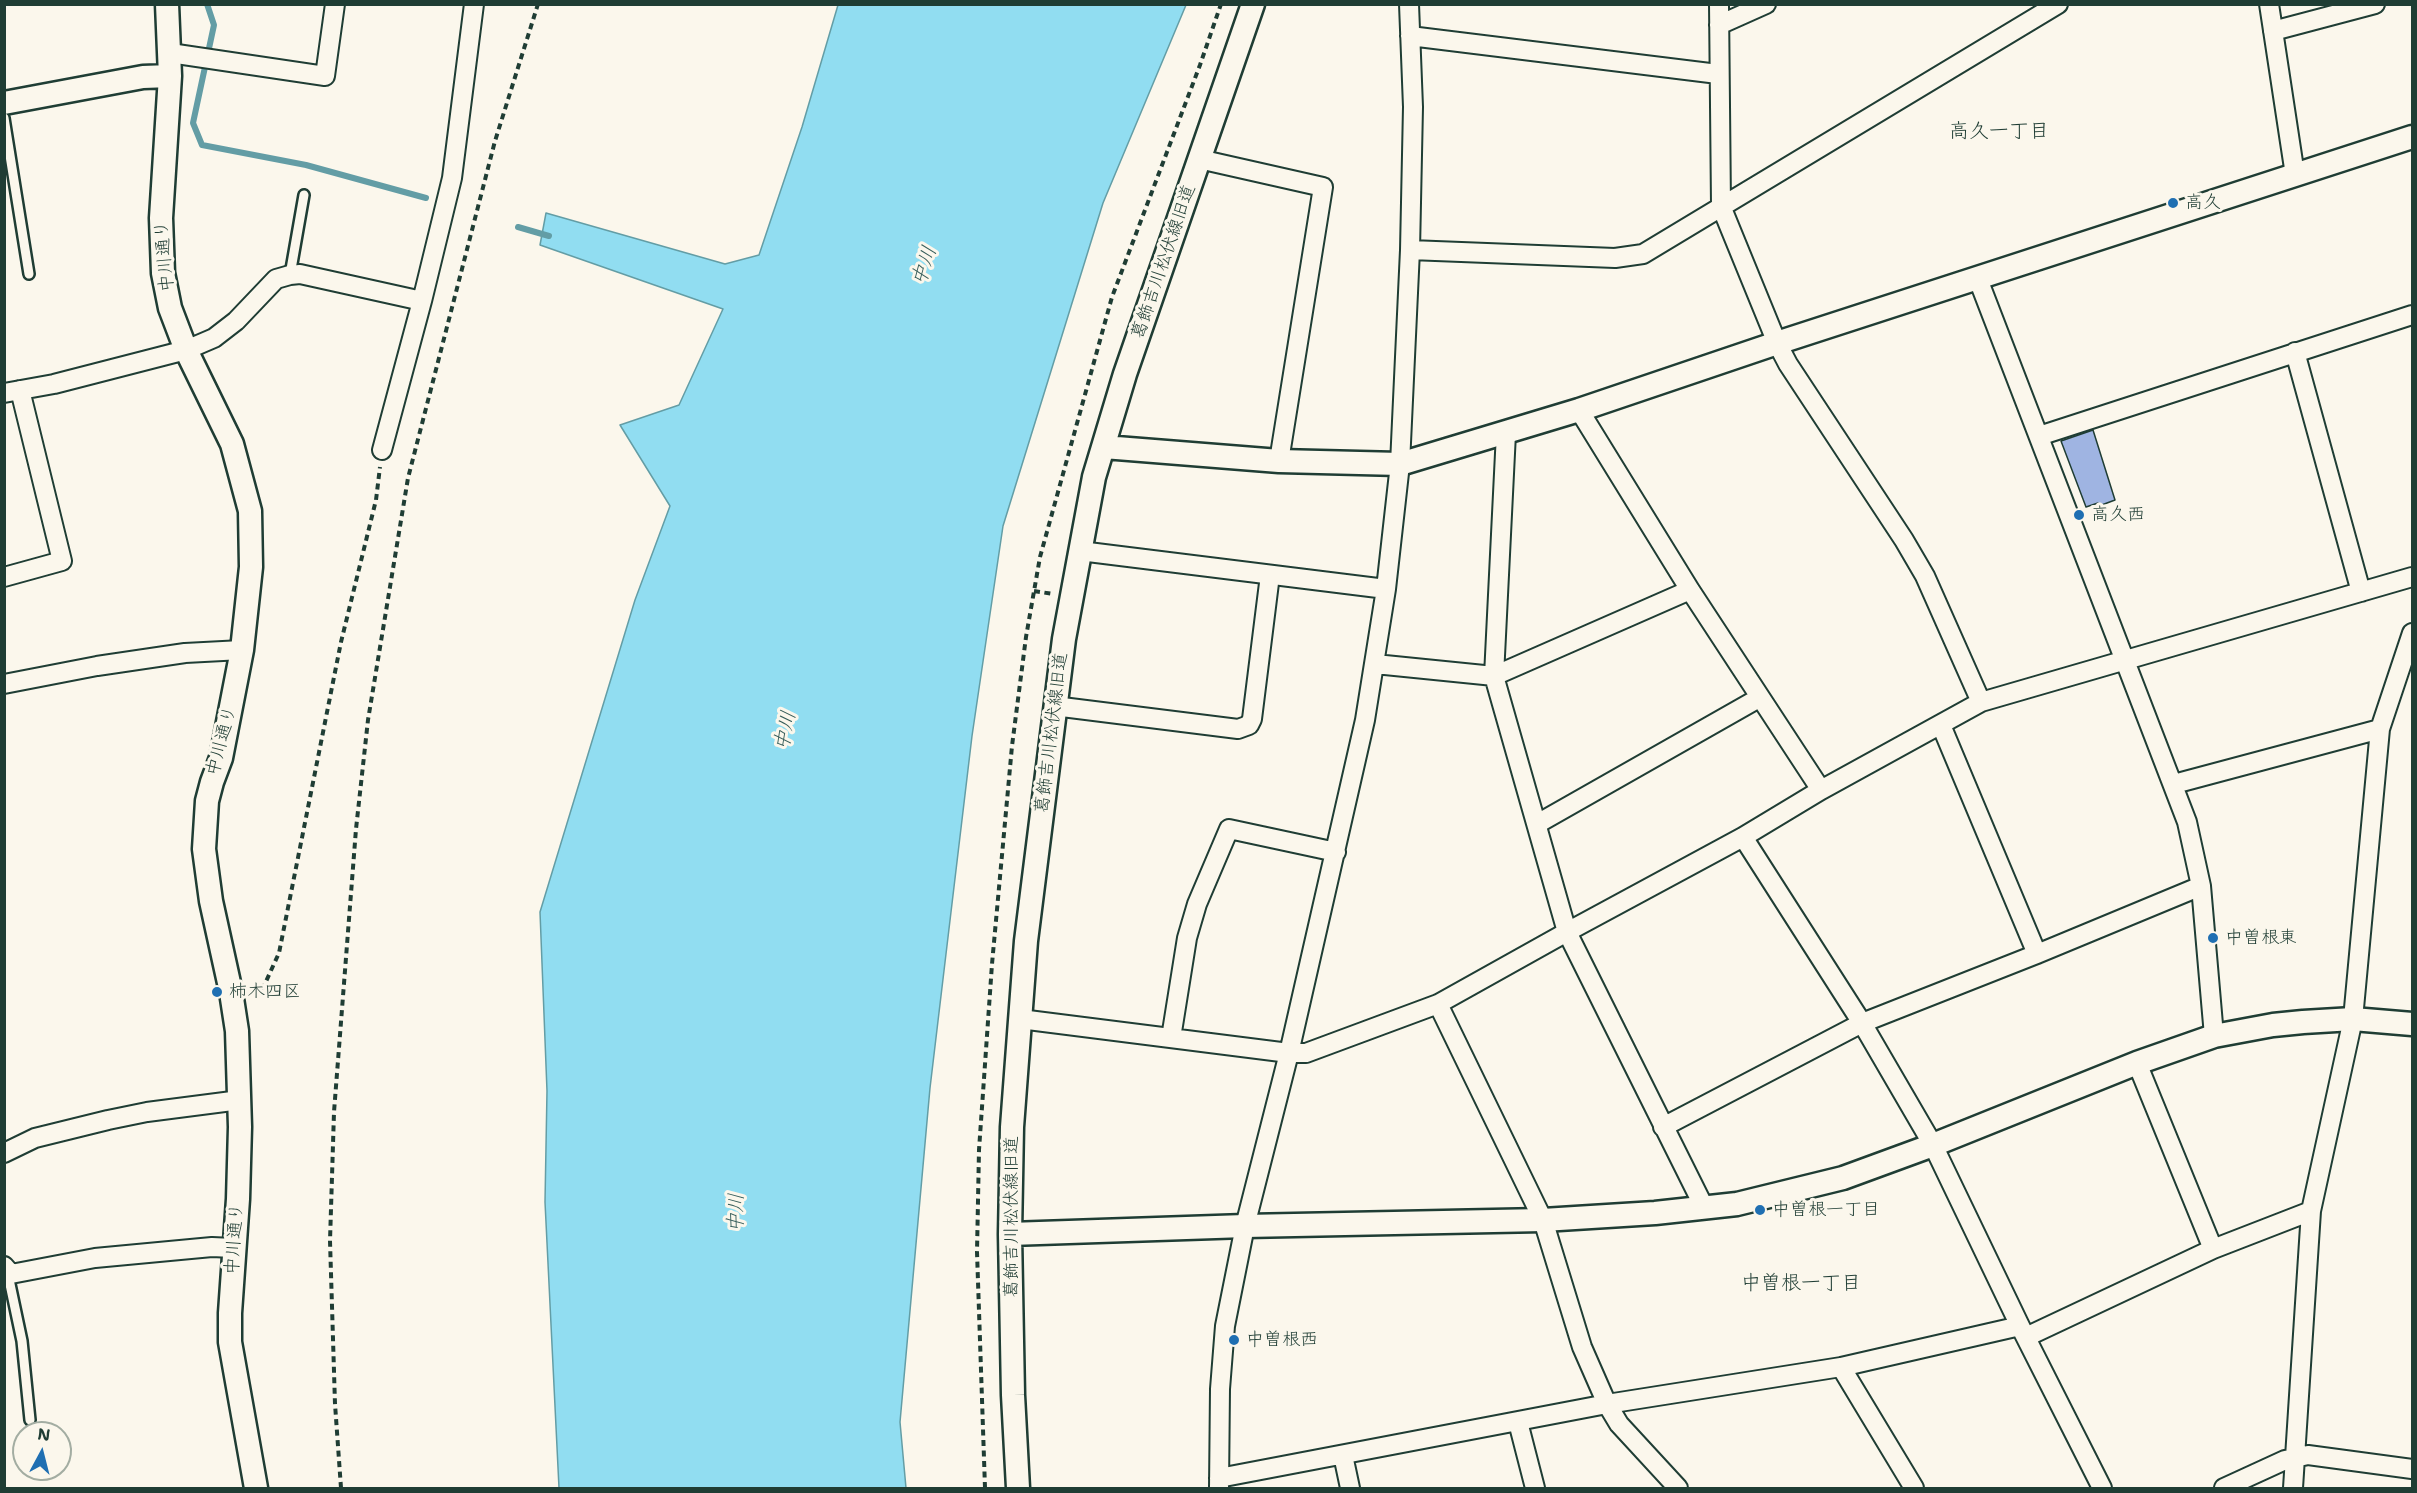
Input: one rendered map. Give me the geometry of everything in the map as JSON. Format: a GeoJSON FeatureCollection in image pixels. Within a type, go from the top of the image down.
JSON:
{"type":"FeatureCollection","features":[{"type":"Feature","properties":{"kind":"street","name":"中川通り"},"geometry":{"type":"LineString","coordinates":[[167,4],[178,54],[170,76],[161,218],[163,273],[170,308],[186,350],[232,444],[250,511],[251,567],[242,650],[223,748],[207,801],[204,849],[211,901],[237,1031],[240,1100],[238,1199],[230,1312],[231,1342],[256,1488]]}},
{"type":"Feature","properties":{"kind":"street"},"geometry":{"type":"LineString","coordinates":[[178,54],[325,76],[335,4]]}},
{"type":"Feature","properties":{"kind":"street"},"geometry":{"type":"LineString","coordinates":[[382,450],[452,178],[474,4]]}},
{"type":"Feature","properties":{"kind":"street","name":"葛飾吉川松伏線旧道"},"geometry":{"type":"LineString","coordinates":[[1018,1488],[1013,1395],[1010,1234],[1012,1127],[1026,942],[1054,706],[1094,477],[1125,374],[1253,4]]}},
{"type":"Feature","properties":{"kind":"street"},"geometry":{"type":"LineString","coordinates":[[1409,4],[1413,107],[1410,250],[1400,464],[1386,589],[1365,720],[1289,1053],[1245,1226],[1225,1326],[1221,1358],[1219,1483],[1342,1455],[1607,1404],[1841,1367],[2023,1332],[2213,1249],[2311,1211]]}},
{"type":"Feature","properties":{"kind":"street"},"geometry":{"type":"LineString","coordinates":[[1719,4],[1721,206],[1777,343],[1788,364],[1904,540],[1925,576],[1982,702]]}},
{"type":"Feature","properties":{"kind":"street"},"geometry":{"type":"LineString","coordinates":[[1719,25],[1766,4]]}},
{"type":"Feature","properties":{"kind":"street"},"geometry":{"type":"LineString","coordinates":[[1410,250],[1615,258],[1643,254],[2036,10],[2058,4]]}},
{"type":"Feature","properties":{"kind":"street"},"geometry":{"type":"LineString","coordinates":[[2269,4],[2295,175]]}},
{"type":"Feature","properties":{"kind":"street"},"geometry":{"type":"LineString","coordinates":[[2273,31],[2375,5]]}},
{"type":"Feature","properties":{"kind":"street"},"geometry":{"type":"LineString","coordinates":[[1410,36],[1718,74]]}},
{"type":"Feature","properties":{"kind":"street"},"geometry":{"type":"LineString","coordinates":[[4,103],[143,77],[170,76]]}},
{"type":"Feature","properties":{"kind":"street"},"geometry":{"type":"LineString","coordinates":[[1104,447],[1280,461],[1400,464],[1579,410],[1777,343],[2412,137]]}},
{"type":"Feature","properties":{"kind":"street"},"geometry":{"type":"LineString","coordinates":[[1199,159],[1323,187],[1280,461]]}},
{"type":"Feature","properties":{"kind":"street"},"geometry":{"type":"LineString","coordinates":[[4,577],[62,561],[12,392],[54,384],[186,350],[214,338],[236,321],[276,279],[290,275],[300,274],[422,301]]}},
{"type":"Feature","properties":{"kind":"street"},"geometry":{"type":"LineString","coordinates":[[1978,279],[2174,783],[2187,822],[2200,886],[2214,1036]]}},
{"type":"Feature","properties":{"kind":"street"},"geometry":{"type":"LineString","coordinates":[[2039,436],[2412,315]]}},
{"type":"Feature","properties":{"kind":"street"},"geometry":{"type":"LineString","coordinates":[[2295,352],[2361,592]]}},
{"type":"Feature","properties":{"kind":"street"},"geometry":{"type":"LineString","coordinates":[[1579,410],[1689,590],[1821,790]]}},
{"type":"Feature","properties":{"kind":"street"},"geometry":{"type":"LineString","coordinates":[[1506,433],[1494,676],[1567,932],[1705,1209]]}},
{"type":"Feature","properties":{"kind":"street"},"geometry":{"type":"LineString","coordinates":[[1080,551],[1386,589]]}},
{"type":"Feature","properties":{"kind":"street"},"geometry":{"type":"LineString","coordinates":[[1054,706],[1238,729],[1249,725],[1252,718],[1270,576]]}},
{"type":"Feature","properties":{"kind":"street"},"geometry":{"type":"LineString","coordinates":[[1020,1019],[1289,1053],[1306,1053],[1438,1004],[1743,837],[1821,790],[1982,702],[2412,577]]}},
{"type":"Feature","properties":{"kind":"street"},"geometry":{"type":"LineString","coordinates":[[1375,664],[1494,676],[1689,590]]}},
{"type":"Feature","properties":{"kind":"street"},"geometry":{"type":"LineString","coordinates":[[2293,1488],[2311,1211],[2353,1019],[2380,729],[2412,633]]}},
{"type":"Feature","properties":{"kind":"street"},"geometry":{"type":"LineString","coordinates":[[4,684],[185,653],[242,650]]}},
{"type":"Feature","properties":{"kind":"street"},"geometry":{"type":"LineString","coordinates":[[1537,824],[1759,698]]}},
{"type":"Feature","properties":{"kind":"street"},"geometry":{"type":"LineString","coordinates":[[1941,725],[2037,954]]}},
{"type":"Feature","properties":{"kind":"street"},"geometry":{"type":"LineString","coordinates":[[2174,783],[2380,729]]}},
{"type":"Feature","properties":{"kind":"street"},"geometry":{"type":"LineString","coordinates":[[1171,1038],[1187,938],[1197,904],[1229,830],[1336,852]]}},
{"type":"Feature","properties":{"kind":"street"},"geometry":{"type":"LineString","coordinates":[[1743,837],[1862,1023],[1933,1145],[2023,1332],[2102,1488]]}},
{"type":"Feature","properties":{"kind":"street"},"geometry":{"type":"LineString","coordinates":[[1663,1126],[1862,1023],[2200,886]]}},
{"type":"Feature","properties":{"kind":"street"},"geometry":{"type":"LineString","coordinates":[[1438,1004],[1543,1220],[1582,1347],[1607,1404],[1619,1424],[1678,1488]]}},
{"type":"Feature","properties":{"kind":"street"},"geometry":{"type":"LineString","coordinates":[[1010,1234],[1245,1226],[1543,1220],[1705,1209],[1773,1197],[1834,1181],[1933,1145],[2137,1063],[2214,1036],[2273,1025],[2353,1019],[2412,1024]]}},
{"type":"Feature","properties":{"kind":"street"},"geometry":{"type":"LineString","coordinates":[[2137,1063],[2213,1249]]}},
{"type":"Feature","properties":{"kind":"street"},"geometry":{"type":"LineString","coordinates":[[4,1153],[34,1138],[108,1120],[147,1112],[240,1100]]}},
{"type":"Feature","properties":{"kind":"street"},"geometry":{"type":"LineString","coordinates":[[5,1267],[11,1274],[95,1258],[212,1247],[233,1248]]}},
{"type":"Feature","properties":{"kind":"street"},"geometry":{"type":"LineString","coordinates":[[1841,1367],[1914,1488]]}},
{"type":"Feature","properties":{"kind":"street"},"geometry":{"type":"LineString","coordinates":[[1518,1422],[1535,1488]]}},
{"type":"Feature","properties":{"kind":"street"},"geometry":{"type":"LineString","coordinates":[[1342,1455],[1350,1488]]}},
{"type":"Feature","properties":{"kind":"street"},"geometry":{"type":"LineString","coordinates":[[2224,1488],[2295,1457],[2308,1455],[2412,1469]]}},
{"type":"Feature","properties":{"kind":"lane"},"geometry":{"type":"LineString","coordinates":[[4,118],[29,274]]}},
{"type":"Feature","properties":{"kind":"lane"},"geometry":{"type":"LineString","coordinates":[[290,275],[304,195]]}},
{"type":"Feature","properties":{"kind":"lane"},"geometry":{"type":"LineString","coordinates":[[5,1267],[22,1341],[30,1420]]}},
{"type":"Feature","properties":{"kind":"path"},"geometry":{"type":"LineString","coordinates":[[341,1488],[335,1404],[330,1240],[334,1112],[355,840],[368,720],[408,478],[495,141],[538,4]]}},
{"type":"Feature","properties":{"kind":"path"},"geometry":{"type":"LineString","coordinates":[[985,1488],[977,1252],[978,1188],[992,964],[1012,746],[1034,591],[1040,557],[1113,297],[1221,4]]}},
{"type":"Feature","properties":{"kind":"path"},"geometry":{"type":"LineString","coordinates":[[233,1003],[263,988],[279,953],[341,642],[376,500],[382,450]]}},
{"type":"Feature","properties":{"kind":"path"},"geometry":{"type":"LineString","coordinates":[[1034,591],[1042,592]]}},
{"type":"Feature","properties":{"kind":"path"},"geometry":{"type":"LineString","coordinates":[[978,1188],[987,1188]]}},
{"type":"Feature","properties":{"kind":"water","name":"中川"},"geometry":{"type":"Polygon","coordinates":[[[838,5],[1186,5],[1103,203],[1003,526],[972,736],[930,1088],[900,1422],[906,1488],[559,1488],[545,1202],[547,1091],[540,912],[635,600],[670,506],[620,425],[679,405],[723,309],[540,245],[546,213],[725,264],[759,255],[802,127],[838,5]]]}},
{"type":"Feature","properties":{"kind":"building"},"geometry":{"type":"Polygon","coordinates":[[[2093,430],[2115,500],[2099,506],[2098,503],[2086,507],[2061,441],[2093,430]]]}},
{"type":"Feature","properties":{"kind":"waterway"},"geometry":{"type":"LineString","coordinates":[[207,4],[214,25],[193,123],[202,145],[306,165],[426,198]]}},
{"type":"Feature","properties":{"kind":"waterway"},"geometry":{"type":"LineString","coordinates":[[518,227],[549,236]]}},
{"type":"Feature","properties":{"kind":"place","name":"高久"},"geometry":{"type":"Point","coordinates":[2173,203]}},
{"type":"Feature","properties":{"kind":"place","name":"高久西"},"geometry":{"type":"Point","coordinates":[2079,515]}},
{"type":"Feature","properties":{"kind":"place","name":"中曽根東"},"geometry":{"type":"Point","coordinates":[2213,938]}},
{"type":"Feature","properties":{"kind":"place","name":"柿木四区"},"geometry":{"type":"Point","coordinates":[217,992]}},
{"type":"Feature","properties":{"kind":"place","name":"中曽根一丁目"},"geometry":{"type":"Point","coordinates":[1760,1210]}},
{"type":"Feature","properties":{"kind":"place","name":"中曽根西"},"geometry":{"type":"Point","coordinates":[1234,1340]}},
{"type":"Feature","properties":{"kind":"district","name":"高久一丁目"},"geometry":{"type":"Point","coordinates":[1999,132]}},
{"type":"Feature","properties":{"kind":"district","name":"中曽根一丁目"},"geometry":{"type":"Point","coordinates":[1801,1284]}}]}
